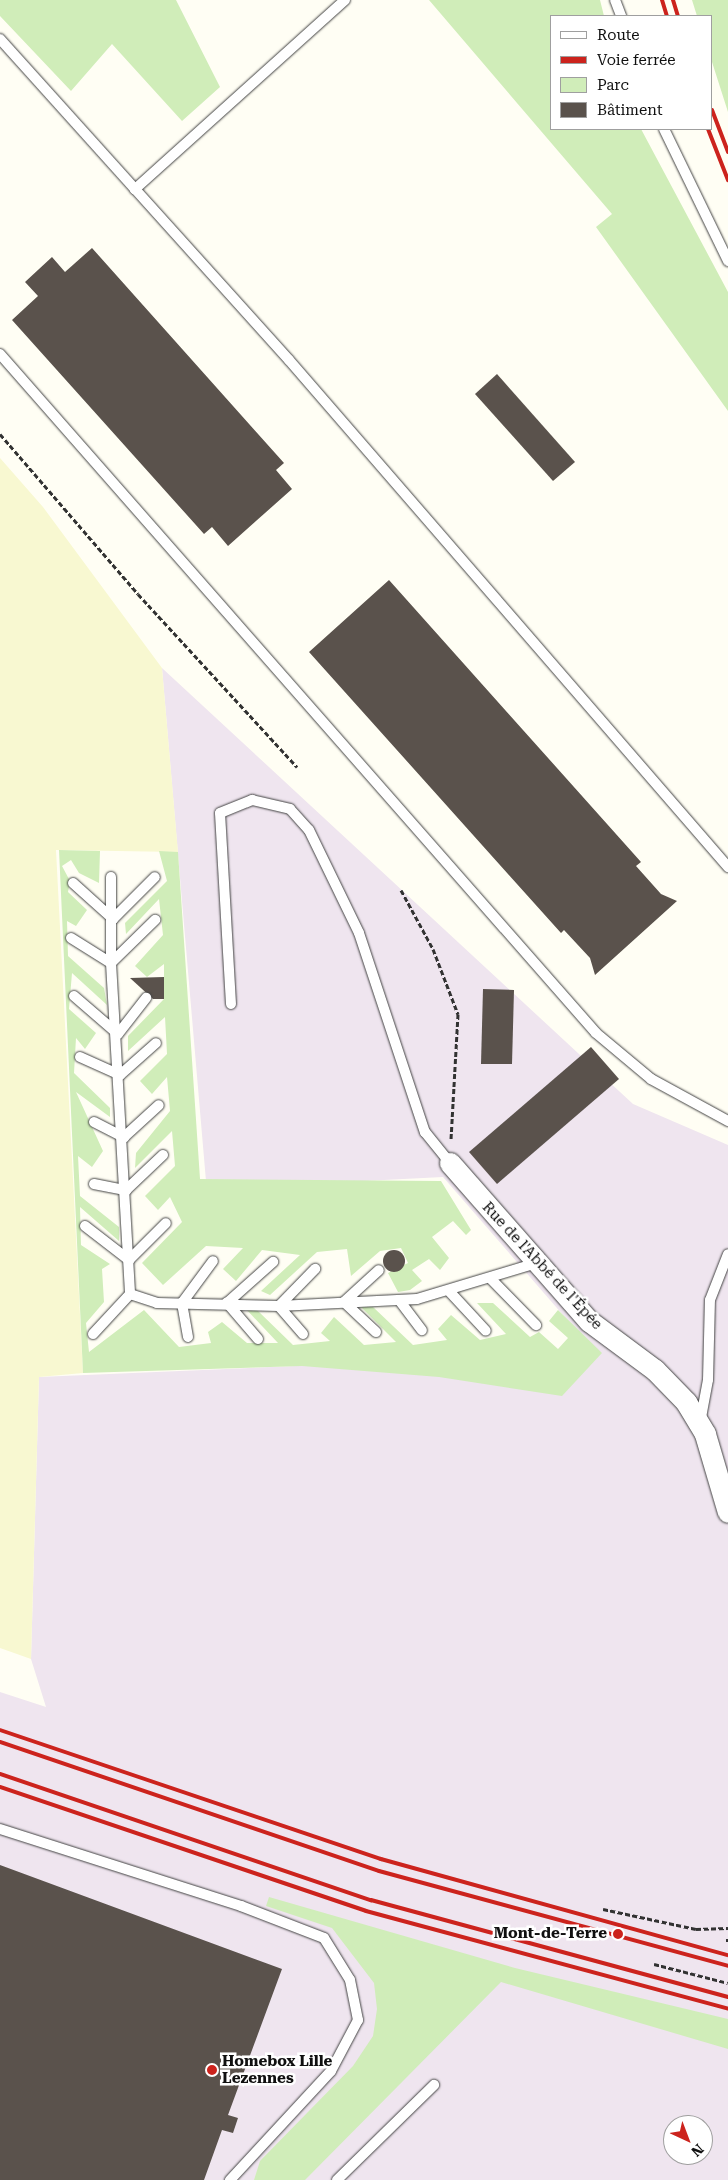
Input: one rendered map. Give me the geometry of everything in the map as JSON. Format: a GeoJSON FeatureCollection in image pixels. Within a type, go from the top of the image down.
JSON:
{"type":"FeatureCollection","features":[{"type":"Feature","properties":{"kind":"street","name":"Rue de l'Abbé de l'Épée"},"geometry":{"type":"LineString","coordinates":[[450,1164],[589,1321],[671,1385],[700,1423],[728,1512]]}},
{"type":"Feature","properties":{"kind":"lane"},"geometry":{"type":"LineString","coordinates":[[615,0],[621,15]]}},
{"type":"Feature","properties":{"kind":"lane"},"geometry":{"type":"LineString","coordinates":[[135,189],[341,1]]}},
{"type":"Feature","properties":{"kind":"lane"},"geometry":{"type":"LineString","coordinates":[[0,39],[289,360],[728,867]]}},
{"type":"Feature","properties":{"kind":"lane"},"geometry":{"type":"LineString","coordinates":[[664,130],[728,261]]}},
{"type":"Feature","properties":{"kind":"lane"},"geometry":{"type":"LineString","coordinates":[[0,354],[596,1033],[651,1079],[728,1121]]}},
{"type":"Feature","properties":{"kind":"lane"},"geometry":{"type":"LineString","coordinates":[[231,1004],[220,813],[252,800],[290,809],[309,830],[359,933],[425,1132],[450,1164]]}},
{"type":"Feature","properties":{"kind":"lane"},"geometry":{"type":"LineString","coordinates":[[92,1334],[130,1294],[124,1137],[118,1034],[111,963],[113,918],[111,877]]}},
{"type":"Feature","properties":{"kind":"lane"},"geometry":{"type":"LineString","coordinates":[[113,918],[155,877]]}},
{"type":"Feature","properties":{"kind":"lane"},"geometry":{"type":"LineString","coordinates":[[73,883],[113,918]]}},
{"type":"Feature","properties":{"kind":"lane"},"geometry":{"type":"LineString","coordinates":[[111,963],[155,920]]}},
{"type":"Feature","properties":{"kind":"lane"},"geometry":{"type":"LineString","coordinates":[[71,938],[111,963]]}},
{"type":"Feature","properties":{"kind":"lane"},"geometry":{"type":"LineString","coordinates":[[74,996],[118,1034]]}},
{"type":"Feature","properties":{"kind":"lane"},"geometry":{"type":"LineString","coordinates":[[118,1034],[146,998]]}},
{"type":"Feature","properties":{"kind":"lane"},"geometry":{"type":"LineString","coordinates":[[120,1075],[156,1043]]}},
{"type":"Feature","properties":{"kind":"lane"},"geometry":{"type":"LineString","coordinates":[[80,1057],[120,1075]]}},
{"type":"Feature","properties":{"kind":"lane"},"geometry":{"type":"LineString","coordinates":[[124,1137],[158,1104]]}},
{"type":"Feature","properties":{"kind":"lane"},"geometry":{"type":"LineString","coordinates":[[94,1122],[124,1137]]}},
{"type":"Feature","properties":{"kind":"lane"},"geometry":{"type":"LineString","coordinates":[[126,1190],[162,1155]]}},
{"type":"Feature","properties":{"kind":"lane"},"geometry":{"type":"LineString","coordinates":[[94,1184],[126,1190]]}},
{"type":"Feature","properties":{"kind":"lane"},"geometry":{"type":"LineString","coordinates":[[129,1260],[166,1223]]}},
{"type":"Feature","properties":{"kind":"lane"},"geometry":{"type":"LineString","coordinates":[[85,1226],[129,1260]]}},
{"type":"Feature","properties":{"kind":"lane"},"geometry":{"type":"LineString","coordinates":[[700,1423],[708,1380],[710,1300],[728,1254]]}},
{"type":"Feature","properties":{"kind":"lane"},"geometry":{"type":"LineString","coordinates":[[188,1336],[182,1303],[213,1261]]}},
{"type":"Feature","properties":{"kind":"lane"},"geometry":{"type":"LineString","coordinates":[[227,1303],[273,1262]]}},
{"type":"Feature","properties":{"kind":"lane"},"geometry":{"type":"LineString","coordinates":[[130,1294],[157,1303],[227,1303],[279,1306],[398,1300],[449,1291],[537,1263]]}},
{"type":"Feature","properties":{"kind":"lane"},"geometry":{"type":"LineString","coordinates":[[279,1306],[315,1269]]}},
{"type":"Feature","properties":{"kind":"lane"},"geometry":{"type":"LineString","coordinates":[[344,1302],[379,1270]]}},
{"type":"Feature","properties":{"kind":"lane"},"geometry":{"type":"LineString","coordinates":[[490,1278],[536,1325]]}},
{"type":"Feature","properties":{"kind":"lane"},"geometry":{"type":"LineString","coordinates":[[449,1291],[486,1331]]}},
{"type":"Feature","properties":{"kind":"lane"},"geometry":{"type":"LineString","coordinates":[[398,1300],[422,1330]]}},
{"type":"Feature","properties":{"kind":"lane"},"geometry":{"type":"LineString","coordinates":[[344,1302],[376,1332]]}},
{"type":"Feature","properties":{"kind":"lane"},"geometry":{"type":"LineString","coordinates":[[227,1303],[258,1339]]}},
{"type":"Feature","properties":{"kind":"lane"},"geometry":{"type":"LineString","coordinates":[[279,1306],[303,1334]]}},
{"type":"Feature","properties":{"kind":"lane"},"geometry":{"type":"LineString","coordinates":[[0,1829],[241,1906],[324,1938],[350,1980],[358,2020],[331,2071],[230,2180]]}},
{"type":"Feature","properties":{"kind":"lane"},"geometry":{"type":"LineString","coordinates":[[337,2180],[434,2086]]}},
{"type":"Feature","properties":{"kind":"path"},"geometry":{"type":"LineString","coordinates":[[0,434],[138,594],[297,767]]}},
{"type":"Feature","properties":{"kind":"path"},"geometry":{"type":"LineString","coordinates":[[400,890],[433,949],[458,1014],[450,1164]]}},
{"type":"Feature","properties":{"kind":"path"},"geometry":{"type":"LineString","coordinates":[[603,1909],[696,1929],[728,1928]]}},
{"type":"Feature","properties":{"kind":"path"},"geometry":{"type":"LineString","coordinates":[[654,1964],[728,1983]]}},
{"type":"Feature","properties":{"kind":"shaded area"},"geometry":{"type":"Polygon","coordinates":[[[162,668],[633,1104],[728,1145],[728,2180],[0,2180],[0,1692],[46,1707],[31,1659],[39,1377],[601,1353],[583,1338],[443,1177],[305,1184],[206,1181],[162,668]]]}},
{"type":"Feature","properties":{"kind":"green space"},"geometry":{"type":"Polygon","coordinates":[[[0,0],[176,0],[220,87],[182,121],[112,44],[71,91],[0,16],[0,0]]]}},
{"type":"Feature","properties":{"kind":"green space"},"geometry":{"type":"Polygon","coordinates":[[[429,0],[600,0],[604,15],[550,15],[550,130],[642,130],[728,292],[728,411],[596,227],[612,214],[429,0]]]}},
{"type":"Feature","properties":{"kind":"green space"},"geometry":{"type":"Polygon","coordinates":[[[692,0],[728,0],[728,112],[713,65],[713,15],[697,15],[692,0]]]}},
{"type":"Feature","properties":{"kind":"green space"},"geometry":{"type":"Polygon","coordinates":[[[0,458],[43,507],[162,668],[178,852],[56,850],[83,1373],[39,1377],[31,1659],[0,1648],[0,458]]]}},
{"type":"Feature","properties":{"kind":"green space"},"geometry":{"type":"Polygon","coordinates":[[[59,850],[100,851],[99,883],[79,873],[71,860],[62,866],[70,881],[68,892],[87,910],[76,926],[67,921],[68,956],[104,988],[107,1005],[72,973],[69,1009],[96,1033],[85,1049],[76,1038],[74,1073],[110,1108],[110,1117],[76,1092],[103,1151],[92,1167],[78,1156],[80,1196],[119,1227],[119,1241],[80,1207],[81,1245],[110,1264],[102,1269],[104,1302],[86,1323],[89,1352],[144,1310],[179,1347],[211,1343],[208,1332],[222,1322],[247,1343],[278,1343],[246,1309],[257,1310],[293,1345],[330,1341],[321,1333],[334,1317],[364,1345],[396,1342],[360,1306],[373,1307],[413,1345],[447,1340],[438,1329],[451,1315],[480,1340],[506,1334],[477,1303],[493,1303],[530,1337],[539,1332],[558,1349],[568,1338],[549,1321],[558,1310],[602,1353],[562,1396],[439,1377],[302,1366],[83,1373],[59,850]]]}},
{"type":"Feature","properties":{"kind":"green space"},"geometry":{"type":"Polygon","coordinates":[[[159,851],[178,852],[200,1179],[441,1181],[471,1230],[466,1235],[453,1221],[432,1237],[449,1258],[440,1270],[429,1259],[412,1270],[422,1281],[410,1290],[398,1292],[388,1273],[408,1263],[401,1248],[380,1251],[351,1276],[347,1249],[317,1252],[270,1295],[261,1291],[300,1255],[262,1250],[236,1281],[223,1269],[243,1248],[206,1246],[163,1285],[142,1263],[182,1222],[170,1197],[158,1210],[145,1196],[175,1166],[172,1131],[135,1168],[136,1153],[170,1111],[167,1077],[152,1094],[140,1081],[167,1054],[165,1017],[128,1051],[128,1036],[164,999],[164,964],[147,977],[135,966],[163,935],[159,899],[126,934],[125,923],[167,881],[159,851]]]}},
{"type":"Feature","properties":{"kind":"green space"},"geometry":{"type":"Polygon","coordinates":[[[269,1897],[515,1968],[728,2019],[728,2049],[501,1982],[305,2180],[254,2180],[260,2161],[353,2066],[373,2036],[377,2009],[374,1983],[332,1928],[266,1906],[269,1897]]]}},
{"type":"Feature","properties":{"kind":"building"},"geometry":{"type":"Polygon","coordinates":[[[92,248],[284,463],[276,470],[292,489],[228,546],[212,527],[204,534],[12,320],[38,296],[25,282],[52,257],[65,272],[92,248]]]}},
{"type":"Feature","properties":{"kind":"building"},"geometry":{"type":"Polygon","coordinates":[[[497,374],[575,462],[553,481],[475,394],[497,374]]]}},
{"type":"Feature","properties":{"kind":"building"},"geometry":{"type":"Polygon","coordinates":[[[389,580],[641,862],[636,866],[661,894],[677,901],[595,975],[590,958],[564,930],[561,933],[309,652],[389,580]]]}},
{"type":"Feature","properties":{"kind":"building"},"geometry":{"type":"Polygon","coordinates":[[[164,977],[164,999],[153,999],[130,978],[164,977]]]}},
{"type":"Feature","properties":{"kind":"building"},"geometry":{"type":"Polygon","coordinates":[[[483,989],[514,990],[512,1064],[481,1064],[483,989]]]}},
{"type":"Feature","properties":{"kind":"building"},"geometry":{"type":"Polygon","coordinates":[[[591,1047],[619,1079],[497,1184],[469,1152],[591,1047]]]}},
{"type":"Feature","properties":{"kind":"building"},"geometry":{"type":"Polygon","coordinates":[[[394,1250],[402,1253],[405,1261],[402,1269],[394,1272],[386,1269],[383,1261],[386,1253],[394,1250]]]}},
{"type":"Feature","properties":{"kind":"building"},"geometry":{"type":"Polygon","coordinates":[[[0,1865],[282,1969],[228,2115],[238,2118],[233,2133],[222,2130],[204,2180],[0,2180],[0,1865]]]}},
{"type":"Feature","properties":{"kind":"railway"},"geometry":{"type":"LineString","coordinates":[[662,0],[667,15]]}},
{"type":"Feature","properties":{"kind":"railway"},"geometry":{"type":"LineString","coordinates":[[673,0],[678,15]]}},
{"type":"Feature","properties":{"kind":"railway"},"geometry":{"type":"LineString","coordinates":[[713,113],[728,152]]}},
{"type":"Feature","properties":{"kind":"railway"},"geometry":{"type":"LineString","coordinates":[[708,130],[728,180]]}},
{"type":"Feature","properties":{"kind":"railway"},"geometry":{"type":"LineString","coordinates":[[0,1730],[381,1859],[728,1955]]}},
{"type":"Feature","properties":{"kind":"railway"},"geometry":{"type":"LineString","coordinates":[[0,1742],[379,1871],[728,1966]]}},
{"type":"Feature","properties":{"kind":"railway"},"geometry":{"type":"LineString","coordinates":[[0,1774],[371,1900],[728,1997]]}},
{"type":"Feature","properties":{"kind":"railway"},"geometry":{"type":"LineString","coordinates":[[0,1787],[366,1911],[728,2009]]}},
{"type":"Feature","properties":{"kind":"place","name":"Mont-de-Terre"},"geometry":{"type":"Point","coordinates":[618,1934]}},
{"type":"Feature","properties":{"kind":"place","name":"Homebox Lille Lezennes"},"geometry":{"type":"Point","coordinates":[212,2070]}}]}
